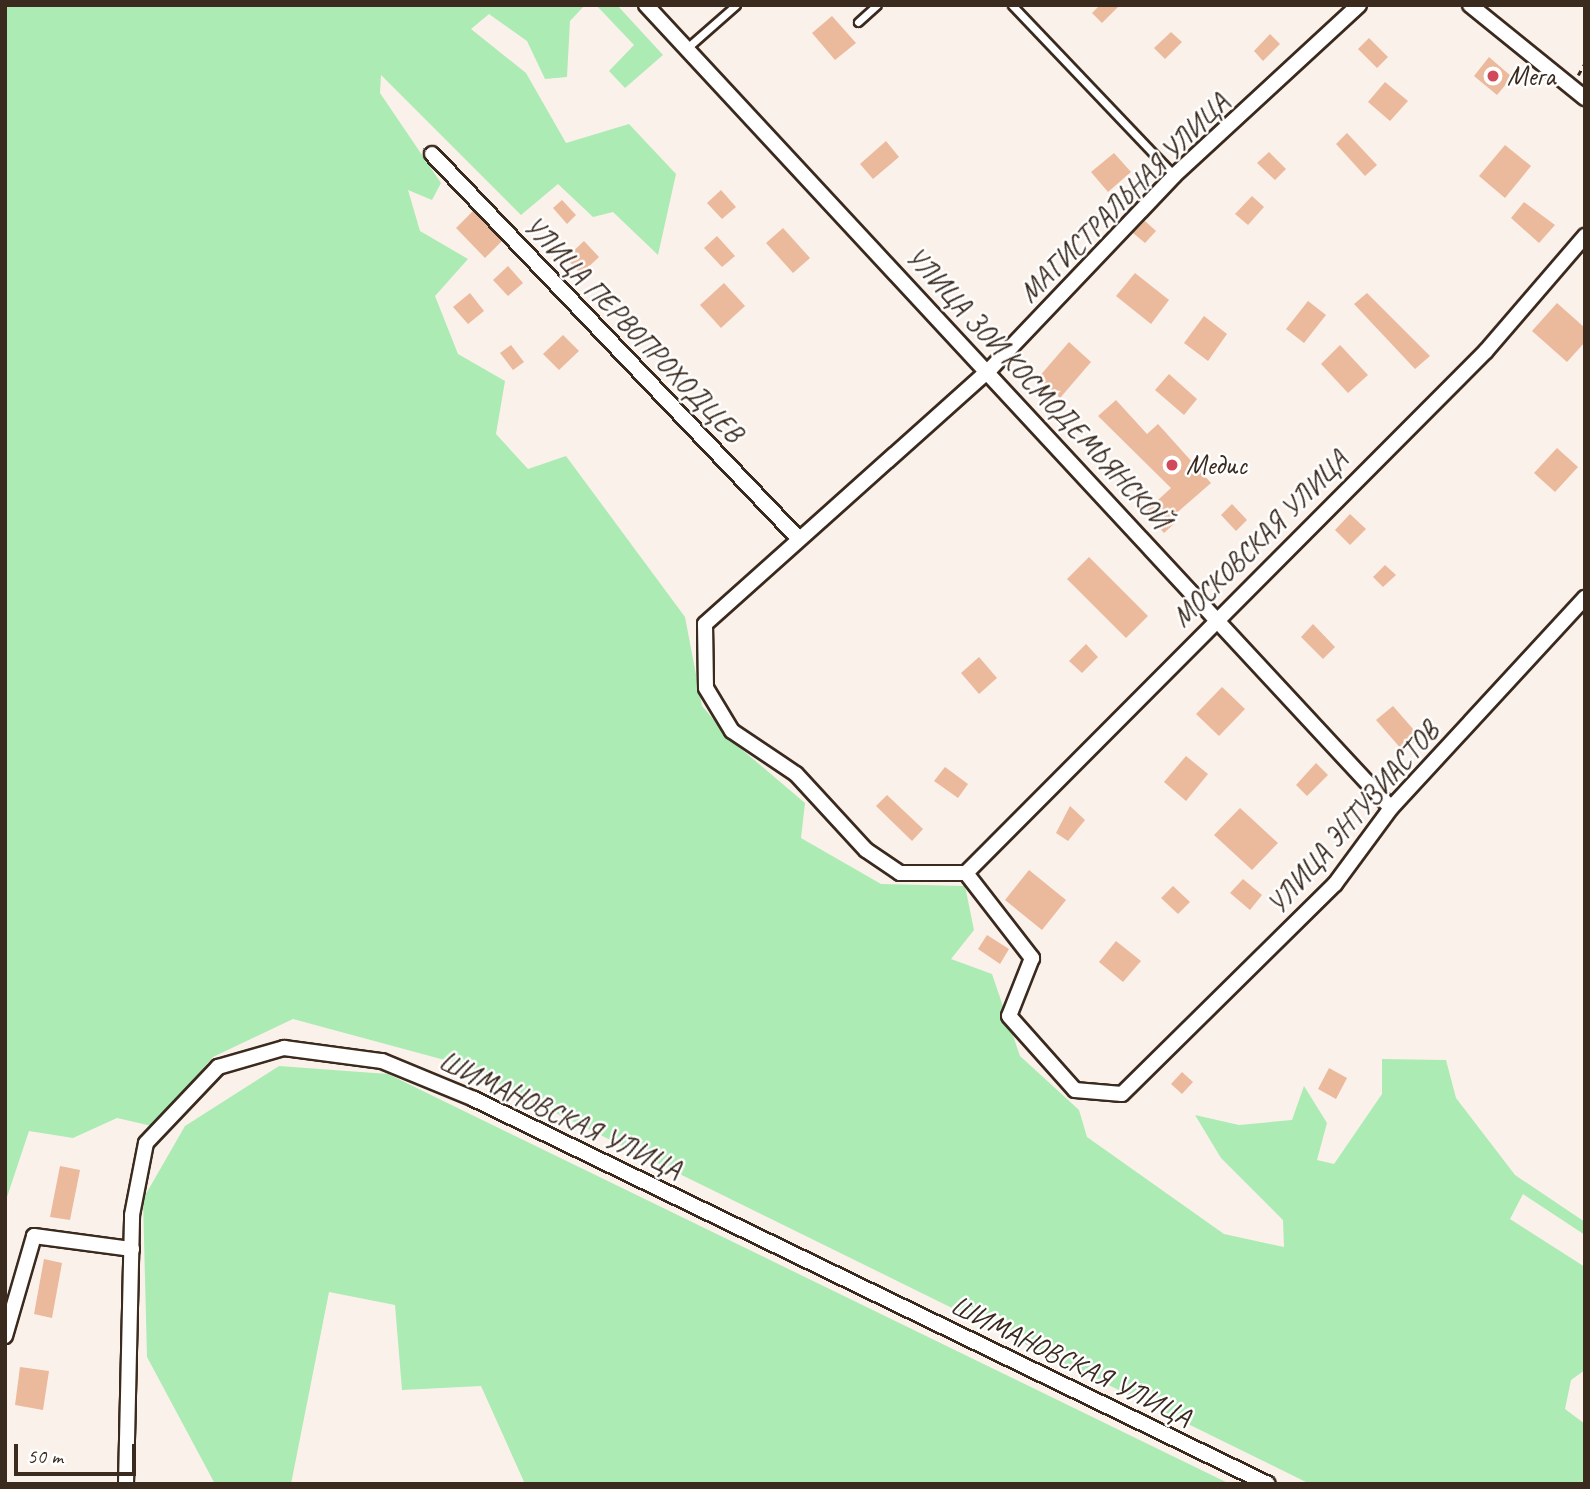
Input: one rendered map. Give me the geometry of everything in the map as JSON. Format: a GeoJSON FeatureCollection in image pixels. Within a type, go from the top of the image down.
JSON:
{"type":"FeatureCollection","features":[{"type":"Feature","properties":{"kind":"street","name":"УЛИЦА ЗОИ КОСМОДЕМЬЯНСКОЙ"},"geometry":{"type":"LineString","coordinates":[[646,5],[989,370],[1391,807]]}},
{"type":"Feature","properties":{"kind":"street","name":"МАГИСТРАЛЬНАЯ УЛИЦА"},"geometry":{"type":"LineString","coordinates":[[966,873],[900,873],[866,850],[796,774],[732,730],[706,688],[705,624],[798,538],[989,370],[1174,176],[1359,5]]}},
{"type":"Feature","properties":{"kind":"street"},"geometry":{"type":"LineString","coordinates":[[1470,5],[1585,98]]}},
{"type":"Feature","properties":{"kind":"street","name":"УЛИЦА ПЕРВОПРОХОДЦЕВ"},"geometry":{"type":"LineString","coordinates":[[432,153],[798,538]]}},
{"type":"Feature","properties":{"kind":"street","name":"МОСКОВСКАЯ УЛИЦА"},"geometry":{"type":"LineString","coordinates":[[966,873],[1216,616],[1486,351],[1585,236]]}},
{"type":"Feature","properties":{"kind":"street","name":"УЛИЦА ЭНТУЗИАСТОВ"},"geometry":{"type":"LineString","coordinates":[[966,873],[1032,958],[1009,1016],[1075,1090],[1122,1094],[1335,884],[1391,807],[1585,598]]}},
{"type":"Feature","properties":{"kind":"street","name":"ШИМАНОВСКАЯ УЛИЦА"},"geometry":{"type":"LineString","coordinates":[[126,1484],[132,1249],[146,1143],[218,1067],[284,1048],[382,1061],[474,1099],[1268,1484]]}},
{"type":"Feature","properties":{"kind":"street"},"geometry":{"type":"LineString","coordinates":[[5,1336],[10,1337],[34,1236],[132,1249]]}},
{"type":"Feature","properties":{"kind":"lane"},"geometry":{"type":"LineString","coordinates":[[687,48],[736,5]]}},
{"type":"Feature","properties":{"kind":"lane"},"geometry":{"type":"LineString","coordinates":[[858,22],[877,5]]}},
{"type":"Feature","properties":{"kind":"lane"},"geometry":{"type":"LineString","coordinates":[[1012,5],[1174,176]]}},
{"type":"Feature","properties":{"kind":"green space"},"geometry":{"type":"Polygon","coordinates":[[[5,5],[585,5],[570,21],[567,77],[545,79],[527,41],[489,14],[471,29],[526,73],[566,143],[629,124],[676,174],[658,255],[613,212],[593,217],[558,184],[521,215],[381,75],[380,93],[441,183],[432,200],[408,190],[420,231],[468,259],[435,296],[458,354],[505,381],[496,434],[528,469],[566,456],[685,617],[702,706],[733,742],[805,803],[801,838],[881,884],[965,886],[974,930],[951,959],[992,974],[1020,1056],[1079,1110],[1087,1137],[1224,1234],[1284,1247],[1283,1220],[1221,1158],[1195,1115],[1239,1125],[1292,1120],[1304,1086],[1327,1123],[1317,1160],[1334,1164],[1382,1094],[1382,1059],[1446,1060],[1456,1098],[1515,1175],[1585,1222],[1585,1235],[1523,1194],[1510,1219],[1585,1267],[1585,1370],[1571,1380],[1565,1409],[1585,1424],[1585,1484],[1310,1484],[452,1062],[293,1019],[213,1057],[152,1126],[117,1118],[73,1138],[29,1131],[5,1203],[5,5]]]}},
{"type":"Feature","properties":{"kind":"green space"},"geometry":{"type":"Polygon","coordinates":[[[596,5],[617,5],[663,55],[625,88],[609,71],[634,45],[596,5]]]}},
{"type":"Feature","properties":{"kind":"green space"},"geometry":{"type":"Polygon","coordinates":[[[279,1066],[388,1074],[1230,1484],[525,1484],[481,1386],[402,1390],[395,1305],[329,1292],[291,1484],[215,1484],[147,1357],[143,1199],[185,1126],[279,1066]]]}},
{"type":"Feature","properties":{"kind":"building"},"geometry":{"type":"Polygon","coordinates":[[[1100,5],[1120,5],[1102,23],[1092,13],[1100,5]]]}},
{"type":"Feature","properties":{"kind":"building"},"geometry":{"type":"Polygon","coordinates":[[[832,16],[856,43],[835,60],[812,33],[832,16]]]}},
{"type":"Feature","properties":{"kind":"building"},"geometry":{"type":"Polygon","coordinates":[[[1171,32],[1182,42],[1165,59],[1154,48],[1171,32]]]}},
{"type":"Feature","properties":{"kind":"building"},"geometry":{"type":"Polygon","coordinates":[[[1270,34],[1280,44],[1263,61],[1254,51],[1270,34]]]}},
{"type":"Feature","properties":{"kind":"building"},"geometry":{"type":"Polygon","coordinates":[[[1369,38],[1388,57],[1377,68],[1358,49],[1369,38]]]}},
{"type":"Feature","properties":{"kind":"building","name":"Мега"},"geometry":{"type":"Polygon","coordinates":[[[1489,57],[1512,77],[1497,95],[1474,76],[1489,57]]]}},
{"type":"Feature","properties":{"kind":"building"},"geometry":{"type":"Polygon","coordinates":[[[1385,82],[1408,101],[1390,121],[1368,102],[1385,82]]]}},
{"type":"Feature","properties":{"kind":"building"},"geometry":{"type":"Polygon","coordinates":[[[1347,133],[1377,165],[1365,176],[1336,144],[1347,133]]]}},
{"type":"Feature","properties":{"kind":"building"},"geometry":{"type":"Polygon","coordinates":[[[886,141],[899,157],[873,179],[860,164],[886,141]]]}},
{"type":"Feature","properties":{"kind":"building"},"geometry":{"type":"Polygon","coordinates":[[[1505,145],[1531,166],[1505,198],[1479,176],[1505,145]]]}},
{"type":"Feature","properties":{"kind":"building"},"geometry":{"type":"Polygon","coordinates":[[[1269,152],[1286,169],[1275,180],[1257,163],[1269,152]]]}},
{"type":"Feature","properties":{"kind":"building"},"geometry":{"type":"Polygon","coordinates":[[[1114,153],[1131,172],[1108,192],[1091,172],[1114,153]]]}},
{"type":"Feature","properties":{"kind":"building"},"geometry":{"type":"Polygon","coordinates":[[[721,190],[736,207],[722,219],[707,203],[721,190]]]}},
{"type":"Feature","properties":{"kind":"building"},"geometry":{"type":"Polygon","coordinates":[[[1252,196],[1264,207],[1248,225],[1235,214],[1252,196]]]}},
{"type":"Feature","properties":{"kind":"building"},"geometry":{"type":"Polygon","coordinates":[[[562,200],[576,215],[567,224],[553,208],[562,200]]]}},
{"type":"Feature","properties":{"kind":"building"},"geometry":{"type":"Polygon","coordinates":[[[1524,202],[1555,225],[1539,243],[1511,218],[1524,202]]]}},
{"type":"Feature","properties":{"kind":"building"},"geometry":{"type":"Polygon","coordinates":[[[473,211],[502,241],[485,258],[456,228],[473,211]]]}},
{"type":"Feature","properties":{"kind":"building"},"geometry":{"type":"Polygon","coordinates":[[[1145,221],[1156,231],[1145,243],[1133,233],[1145,221]]]}},
{"type":"Feature","properties":{"kind":"building"},"geometry":{"type":"Polygon","coordinates":[[[783,228],[810,258],[793,273],[766,243],[783,228]]]}},
{"type":"Feature","properties":{"kind":"building"},"geometry":{"type":"Polygon","coordinates":[[[717,236],[735,256],[722,267],[704,248],[717,236]]]}},
{"type":"Feature","properties":{"kind":"building"},"geometry":{"type":"Polygon","coordinates":[[[584,241],[599,257],[581,274],[566,258],[584,241]]]}},
{"type":"Feature","properties":{"kind":"building"},"geometry":{"type":"Polygon","coordinates":[[[508,266],[523,283],[508,296],[493,280],[508,266]]]}},
{"type":"Feature","properties":{"kind":"building"},"geometry":{"type":"Polygon","coordinates":[[[1135,273],[1169,300],[1151,324],[1116,296],[1135,273]]]}},
{"type":"Feature","properties":{"kind":"building"},"geometry":{"type":"Polygon","coordinates":[[[724,283],[745,306],[721,328],[700,305],[724,283]]]}},
{"type":"Feature","properties":{"kind":"building"},"geometry":{"type":"Polygon","coordinates":[[[470,293],[484,311],[468,324],[453,307],[470,293]]]}},
{"type":"Feature","properties":{"kind":"building"},"geometry":{"type":"Polygon","coordinates":[[[1367,293],[1430,356],[1415,369],[1354,304],[1367,293]]]}},
{"type":"Feature","properties":{"kind":"building"},"geometry":{"type":"Polygon","coordinates":[[[1308,301],[1326,315],[1304,343],[1286,329],[1308,301]]]}},
{"type":"Feature","properties":{"kind":"building"},"geometry":{"type":"Polygon","coordinates":[[[1557,303],[1585,328],[1585,342],[1567,362],[1532,331],[1557,303]]]}},
{"type":"Feature","properties":{"kind":"building"},"geometry":{"type":"Polygon","coordinates":[[[1204,316],[1227,334],[1208,361],[1184,343],[1204,316]]]}},
{"type":"Feature","properties":{"kind":"building"},"geometry":{"type":"Polygon","coordinates":[[[563,335],[579,351],[559,370],[543,354],[563,335]]]}},
{"type":"Feature","properties":{"kind":"building"},"geometry":{"type":"Polygon","coordinates":[[[1069,342],[1091,362],[1060,398],[1038,378],[1069,342]]]}},
{"type":"Feature","properties":{"kind":"building"},"geometry":{"type":"Polygon","coordinates":[[[511,345],[524,362],[513,370],[500,353],[511,345]]]}},
{"type":"Feature","properties":{"kind":"building"},"geometry":{"type":"Polygon","coordinates":[[[1340,345],[1368,375],[1348,393],[1321,364],[1340,345]]]}},
{"type":"Feature","properties":{"kind":"building"},"geometry":{"type":"Polygon","coordinates":[[[1169,374],[1197,399],[1184,415],[1155,390],[1169,374]]]}},
{"type":"Feature","properties":{"kind":"building"},"geometry":{"type":"Polygon","coordinates":[[[1116,400],[1147,434],[1158,424],[1211,483],[1172,517],[1176,522],[1164,533],[1145,512],[1171,488],[1098,416],[1116,400]]]}},
{"type":"Feature","properties":{"kind":"building"},"geometry":{"type":"Polygon","coordinates":[[[1557,448],[1578,467],[1555,492],[1534,473],[1557,448]]]}},
{"type":"Feature","properties":{"kind":"building"},"geometry":{"type":"Polygon","coordinates":[[[1232,504],[1247,520],[1236,531],[1221,515],[1232,504]]]}},
{"type":"Feature","properties":{"kind":"building"},"geometry":{"type":"Polygon","coordinates":[[[1350,514],[1366,529],[1350,545],[1335,530],[1350,514]]]}},
{"type":"Feature","properties":{"kind":"building"},"geometry":{"type":"Polygon","coordinates":[[[1089,557],[1148,616],[1126,638],[1067,579],[1089,557]]]}},
{"type":"Feature","properties":{"kind":"building"},"geometry":{"type":"Polygon","coordinates":[[[1385,565],[1396,575],[1383,587],[1373,577],[1385,565]]]}},
{"type":"Feature","properties":{"kind":"building"},"geometry":{"type":"Polygon","coordinates":[[[1313,624],[1335,647],[1323,659],[1301,637],[1313,624]]]}},
{"type":"Feature","properties":{"kind":"building"},"geometry":{"type":"Polygon","coordinates":[[[1086,644],[1098,657],[1082,673],[1069,661],[1086,644]]]}},
{"type":"Feature","properties":{"kind":"building"},"geometry":{"type":"Polygon","coordinates":[[[979,657],[997,678],[979,694],[961,673],[979,657]]]}},
{"type":"Feature","properties":{"kind":"building"},"geometry":{"type":"Polygon","coordinates":[[[1222,687],[1245,709],[1219,736],[1196,714],[1222,687]]]}},
{"type":"Feature","properties":{"kind":"building"},"geometry":{"type":"Polygon","coordinates":[[[1393,706],[1420,737],[1403,751],[1376,720],[1393,706]]]}},
{"type":"Feature","properties":{"kind":"building"},"geometry":{"type":"Polygon","coordinates":[[[1186,756],[1208,774],[1186,801],[1164,782],[1186,756]]]}},
{"type":"Feature","properties":{"kind":"building"},"geometry":{"type":"Polygon","coordinates":[[[1316,763],[1328,775],[1307,796],[1296,785],[1316,763]]]}},
{"type":"Feature","properties":{"kind":"building"},"geometry":{"type":"Polygon","coordinates":[[[945,767],[968,784],[958,798],[934,781],[945,767]]]}},
{"type":"Feature","properties":{"kind":"building"},"geometry":{"type":"Polygon","coordinates":[[[887,795],[923,829],[912,841],[876,806],[887,795]]]}},
{"type":"Feature","properties":{"kind":"building"},"geometry":{"type":"Polygon","coordinates":[[[1070,806],[1085,820],[1068,841],[1056,833],[1070,806]]]}},
{"type":"Feature","properties":{"kind":"building"},"geometry":{"type":"Polygon","coordinates":[[[1240,808],[1278,843],[1252,870],[1214,835],[1240,808]]]}},
{"type":"Feature","properties":{"kind":"building"},"geometry":{"type":"Polygon","coordinates":[[[1029,870],[1066,900],[1042,930],[1005,900],[1029,870]]]}},
{"type":"Feature","properties":{"kind":"building"},"geometry":{"type":"Polygon","coordinates":[[[1243,879],[1262,895],[1250,910],[1230,893],[1243,879]]]}},
{"type":"Feature","properties":{"kind":"building"},"geometry":{"type":"Polygon","coordinates":[[[1173,886],[1190,902],[1178,914],[1161,898],[1173,886]]]}},
{"type":"Feature","properties":{"kind":"building"},"geometry":{"type":"Polygon","coordinates":[[[987,935],[1009,949],[1000,964],[978,949],[987,935]]]}},
{"type":"Feature","properties":{"kind":"building"},"geometry":{"type":"Polygon","coordinates":[[[1116,941],[1141,961],[1123,982],[1099,962],[1116,941]]]}},
{"type":"Feature","properties":{"kind":"building"},"geometry":{"type":"Polygon","coordinates":[[[1329,1068],[1347,1078],[1336,1099],[1318,1089],[1329,1068]]]}},
{"type":"Feature","properties":{"kind":"building"},"geometry":{"type":"Polygon","coordinates":[[[1182,1072],[1193,1082],[1182,1094],[1171,1084],[1182,1072]]]}},
{"type":"Feature","properties":{"kind":"building"},"geometry":{"type":"Polygon","coordinates":[[[60,1166],[80,1170],[70,1220],[50,1217],[60,1166]]]}},
{"type":"Feature","properties":{"kind":"building"},"geometry":{"type":"Polygon","coordinates":[[[44,1259],[62,1263],[52,1318],[34,1314],[44,1259]]]}},
{"type":"Feature","properties":{"kind":"building"},"geometry":{"type":"Polygon","coordinates":[[[20,1367],[49,1371],[43,1410],[15,1405],[20,1367]]]}},
{"type":"Feature","properties":{"kind":"place","name":"Мега"},"geometry":{"type":"Point","coordinates":[1493,76]}},
{"type":"Feature","properties":{"kind":"place","name":"Медис"},"geometry":{"type":"Point","coordinates":[1172,465]}}]}
